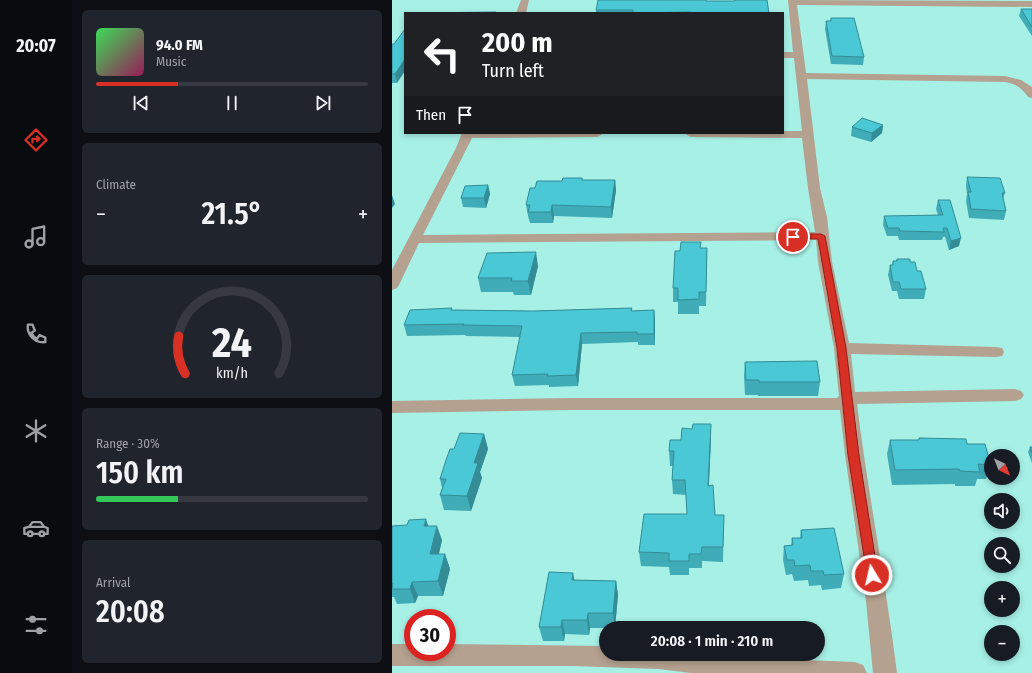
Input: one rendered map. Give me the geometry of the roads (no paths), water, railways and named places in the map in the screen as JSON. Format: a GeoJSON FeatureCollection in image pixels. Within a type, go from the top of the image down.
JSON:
{"type":"FeatureCollection","features":[{"type":"Feature","properties":{"kind":"street"},"geometry":{"type":"LineString","coordinates":[[521,12],[525,0]]}},
{"type":"Feature","properties":{"kind":"street"},"geometry":{"type":"LineString","coordinates":[[886,673],[877,601],[854,455],[842,348],[821,236],[800,76],[790,55],[792,1],[1032,4]]}},
{"type":"Feature","properties":{"kind":"street"},"geometry":{"type":"LineString","coordinates":[[800,76],[1005,79],[1020,82],[1026,86],[1032,95]]}},
{"type":"Feature","properties":{"kind":"street"},"geometry":{"type":"LineString","coordinates":[[392,285],[468,134]]}},
{"type":"Feature","properties":{"kind":"street"},"geometry":{"type":"LineString","coordinates":[[784,134],[808,134]]}},
{"type":"Feature","properties":{"kind":"street"},"geometry":{"type":"LineString","coordinates":[[414,239],[821,236]]}},
{"type":"Feature","properties":{"kind":"street"},"geometry":{"type":"LineString","coordinates":[[842,348],[996,352]]}},
{"type":"Feature","properties":{"kind":"street"},"geometry":{"type":"LineString","coordinates":[[392,407],[847,401],[1015,394]]}},
{"type":"Feature","properties":{"kind":"street"},"geometry":{"type":"LineString","coordinates":[[392,655],[573,655],[658,658],[735,668],[855,673]]}}]}
